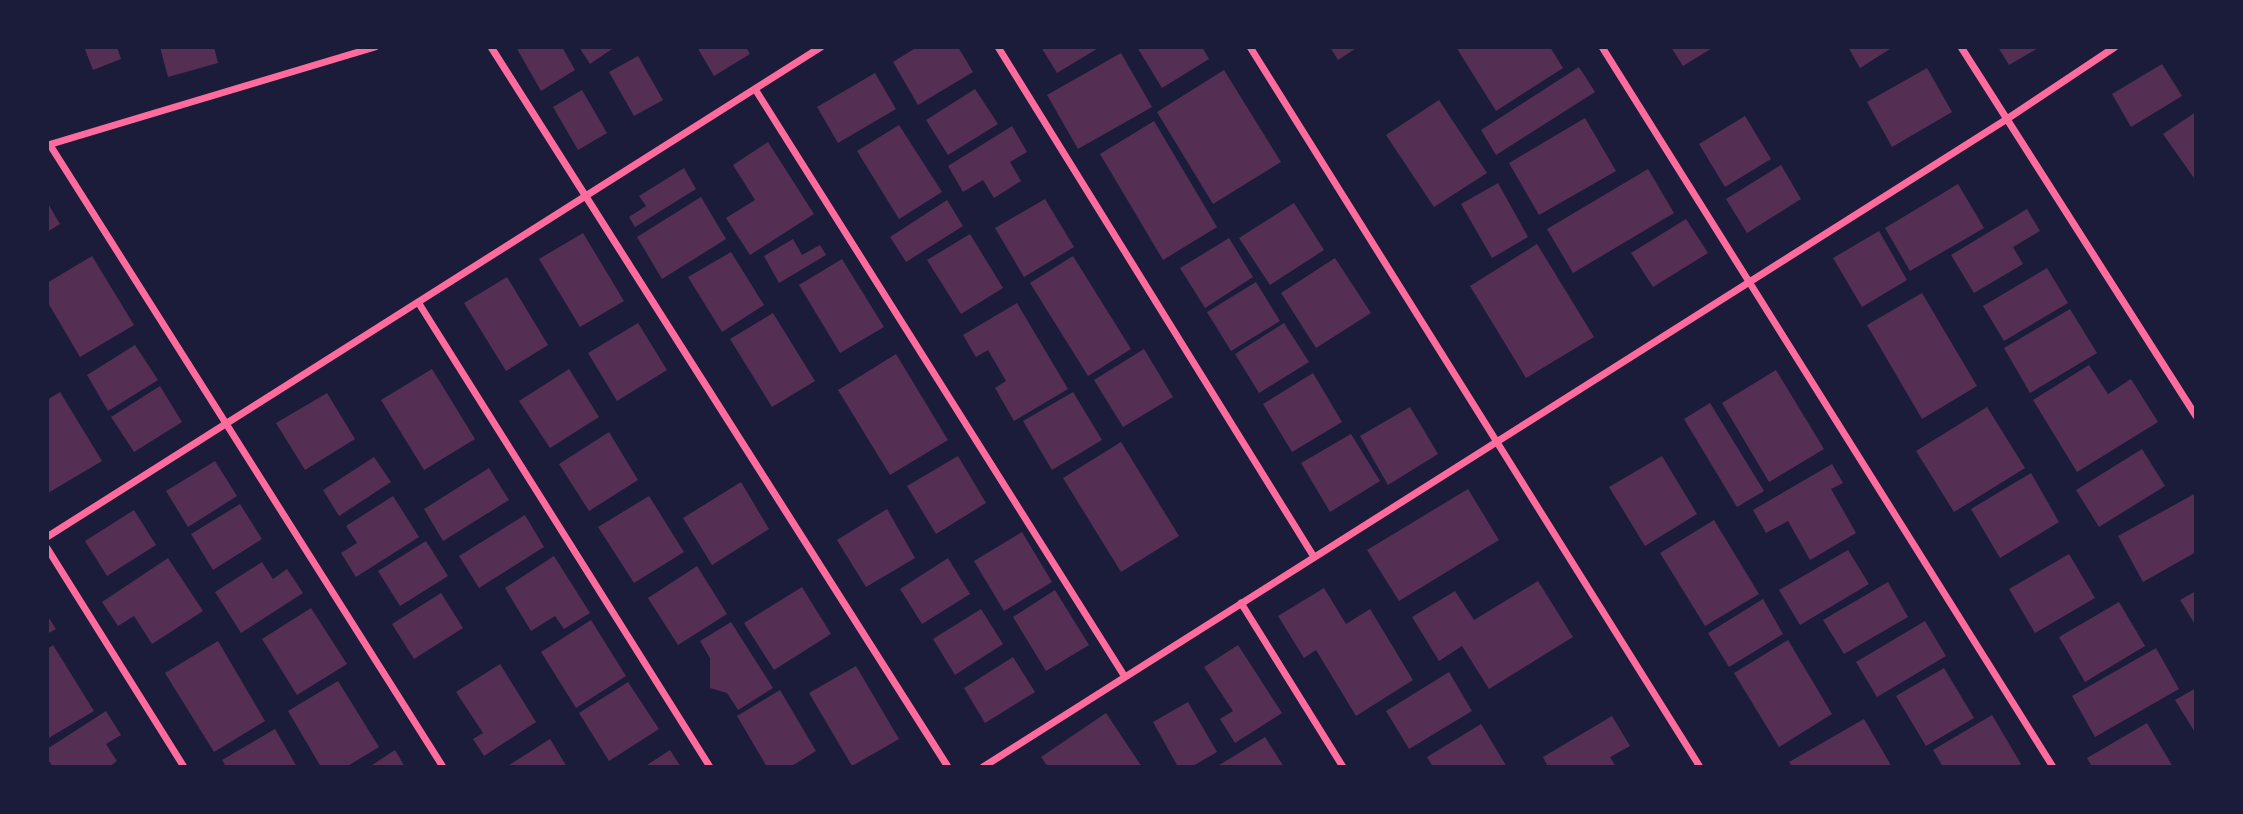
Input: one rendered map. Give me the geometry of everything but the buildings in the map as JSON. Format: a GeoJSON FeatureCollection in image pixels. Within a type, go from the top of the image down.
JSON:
{"type":"FeatureCollection","features":[{"type":"Feature","properties":{"kind":"street"},"geometry":{"type":"LineString","coordinates":[[375,47],[49,145],[443,767]]}},
{"type":"Feature","properties":{"kind":"street"},"geometry":{"type":"LineString","coordinates":[[491,47],[948,767]]}},
{"type":"Feature","properties":{"kind":"street"},"geometry":{"type":"LineString","coordinates":[[47,537],[821,47]]}},
{"type":"Feature","properties":{"kind":"street"},"geometry":{"type":"LineString","coordinates":[[998,47],[1314,557]]}},
{"type":"Feature","properties":{"kind":"street"},"geometry":{"type":"LineString","coordinates":[[1250,47],[1700,767]]}},
{"type":"Feature","properties":{"kind":"street"},"geometry":{"type":"LineString","coordinates":[[1602,47],[2053,767]]}},
{"type":"Feature","properties":{"kind":"street"},"geometry":{"type":"LineString","coordinates":[[1961,47],[2196,416]]}},
{"type":"Feature","properties":{"kind":"street"},"geometry":{"type":"LineString","coordinates":[[988,766],[2007,119],[2115,47]]}},
{"type":"Feature","properties":{"kind":"street"},"geometry":{"type":"LineString","coordinates":[[755,89],[1125,677]]}},
{"type":"Feature","properties":{"kind":"street"},"geometry":{"type":"LineString","coordinates":[[418,302],[710,767]]}},
{"type":"Feature","properties":{"kind":"street"},"geometry":{"type":"LineString","coordinates":[[47,548],[184,767]]}},
{"type":"Feature","properties":{"kind":"street"},"geometry":{"type":"LineString","coordinates":[[1241,603],[1343,767]]}}]}
